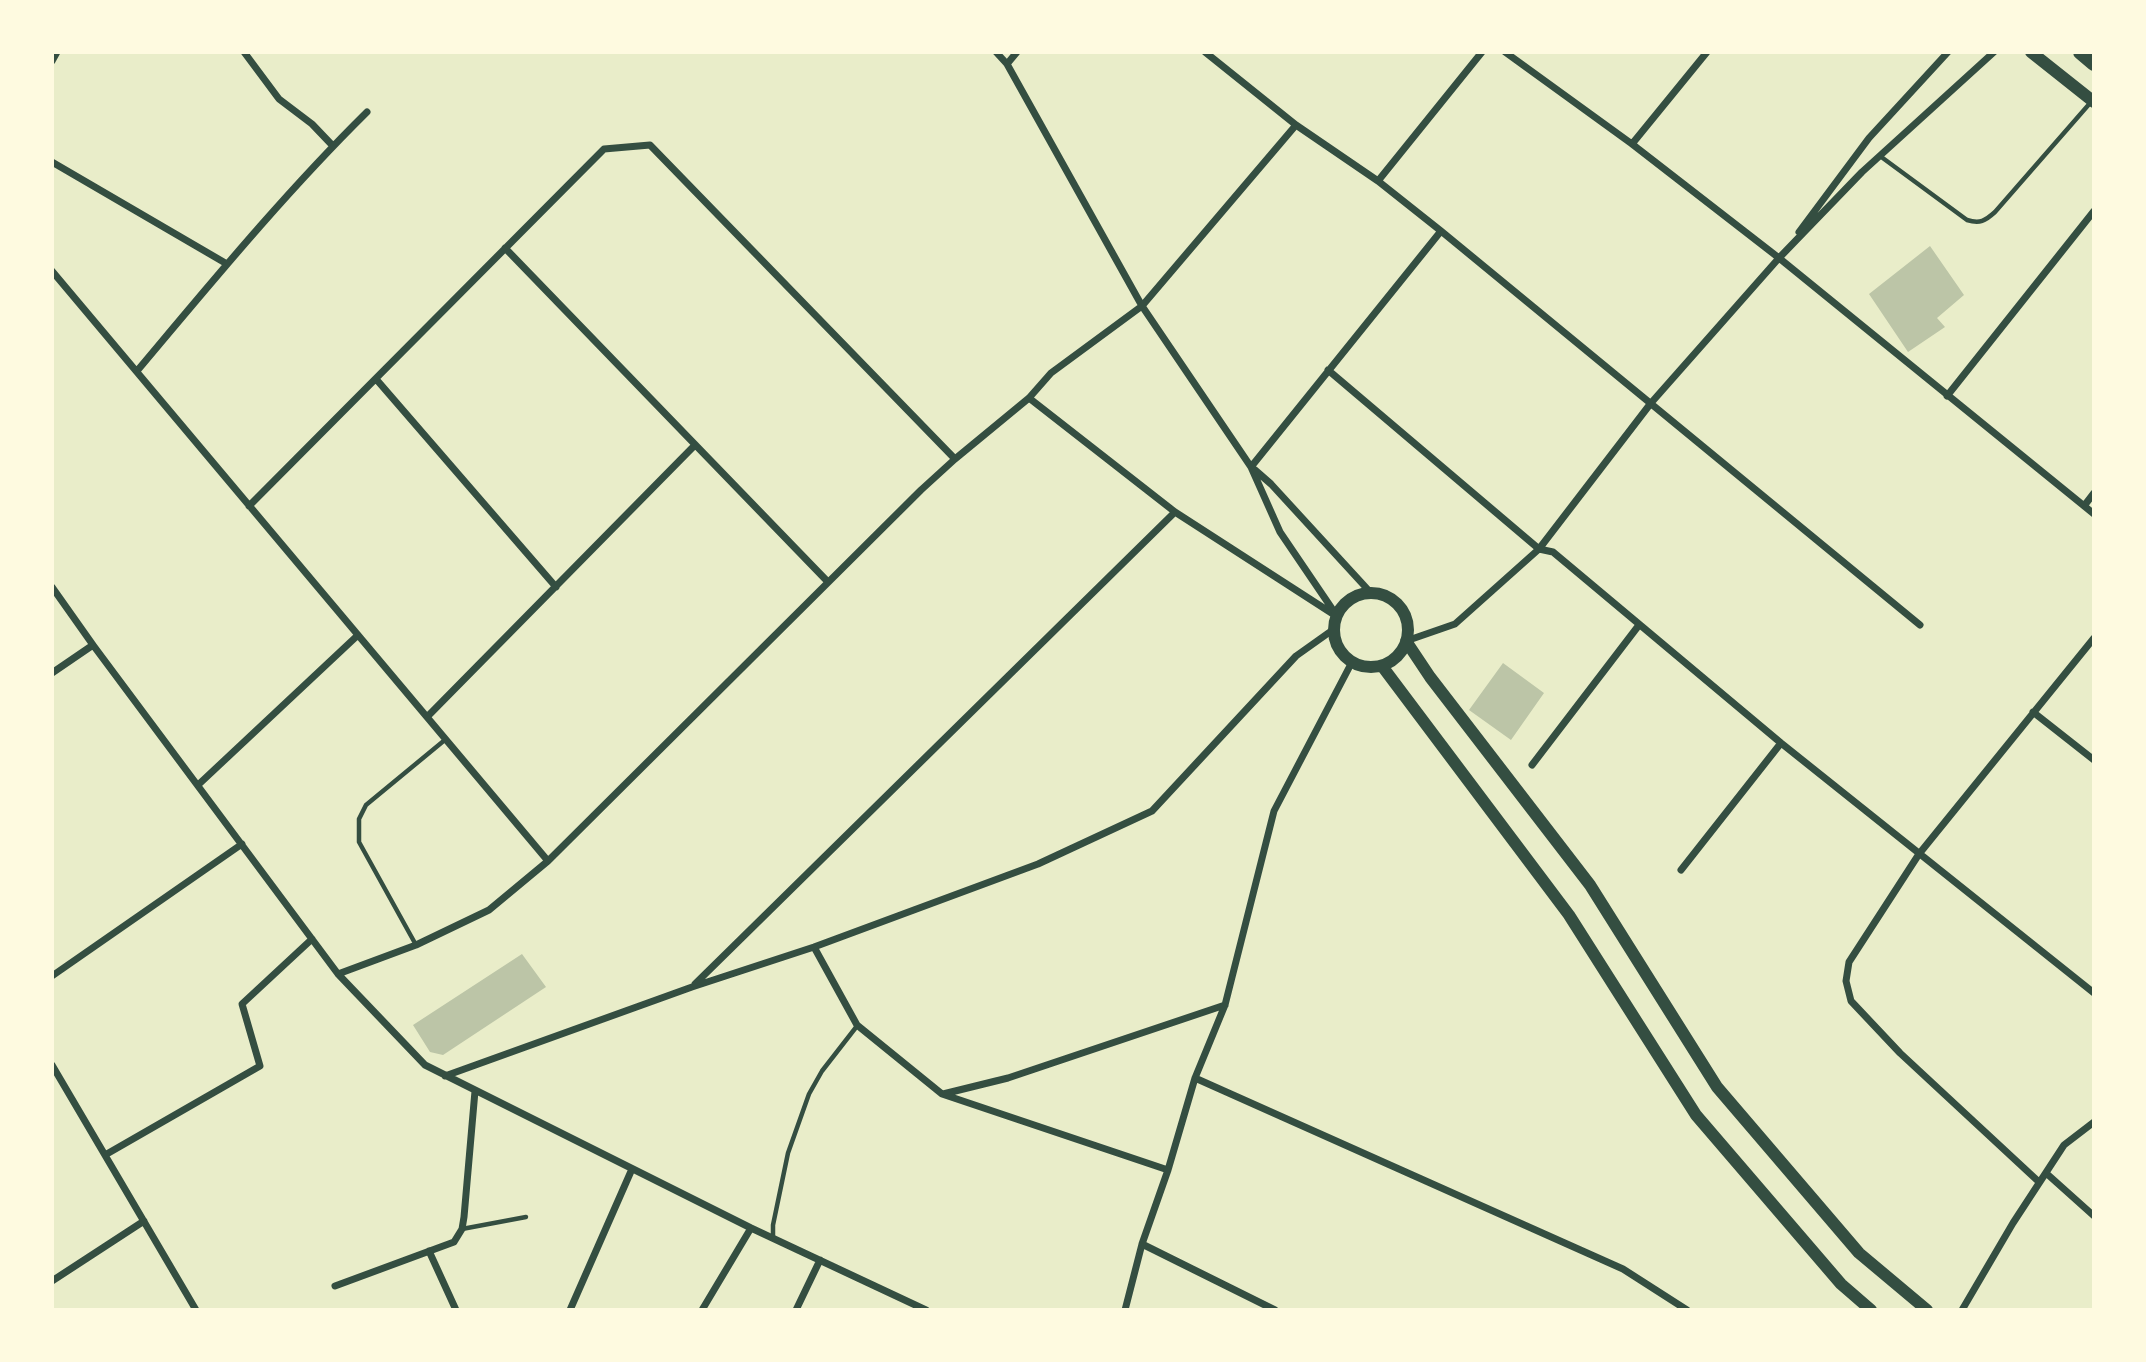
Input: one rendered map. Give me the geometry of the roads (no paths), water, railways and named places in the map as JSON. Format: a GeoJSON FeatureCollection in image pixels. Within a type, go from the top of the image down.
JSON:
{"type":"FeatureCollection","features":[{"type":"Feature","properties":{"kind":"highway"},"geometry":{"type":"LineString","coordinates":[[2081,52],[2094,63]]}},
{"type":"Feature","properties":{"kind":"street"},"geometry":{"type":"LineString","coordinates":[[52,61],[57,52]]}},
{"type":"Feature","properties":{"kind":"street"},"geometry":{"type":"LineString","coordinates":[[244,52],[279,99],[312,124],[333,146]]}},
{"type":"Feature","properties":{"kind":"street"},"geometry":{"type":"LineString","coordinates":[[445,1076],[814,947],[1038,864],[1152,811],[1296,656],[1335,622],[1342,607],[1350,599],[1371,593],[1392,600],[1401,608],[1408,630],[1401,652],[1382,666],[1361,666],[1352,662],[1338,648],[1335,622],[1280,532],[1251,467],[1142,306],[1007,64],[996,52]]}},
{"type":"Feature","properties":{"kind":"street"},"geometry":{"type":"LineString","coordinates":[[1007,64],[1017,52]]}},
{"type":"Feature","properties":{"kind":"street"},"geometry":{"type":"LineString","coordinates":[[1205,52],[1296,125],[1377,181],[1441,231],[1920,625]]}},
{"type":"Feature","properties":{"kind":"street"},"geometry":{"type":"LineString","coordinates":[[1377,181],[1482,52]]}},
{"type":"Feature","properties":{"kind":"street"},"geometry":{"type":"LineString","coordinates":[[1505,52],[1632,144],[1779,258],[2094,514]]}},
{"type":"Feature","properties":{"kind":"street"},"geometry":{"type":"LineString","coordinates":[[1632,144],[1707,52]]}},
{"type":"Feature","properties":{"kind":"street"},"geometry":{"type":"LineString","coordinates":[[1779,258],[1869,138],[1948,52]]}},
{"type":"Feature","properties":{"kind":"street"},"geometry":{"type":"LineString","coordinates":[[1406,641],[1455,624],[1539,548],[1651,403],[1779,258],[1862,172],[1994,52]]}},
{"type":"Feature","properties":{"kind":"street"},"geometry":{"type":"LineString","coordinates":[[2031,52],[2093,102]]}},
{"type":"Feature","properties":{"kind":"street"},"geometry":{"type":"LineString","coordinates":[[137,371],[227,264],[367,112]]}},
{"type":"Feature","properties":{"kind":"street"},"geometry":{"type":"LineString","coordinates":[[338,974],[416,945],[489,910],[548,861],[921,490],[1030,398],[1051,373],[1142,306],[1296,125]]}},
{"type":"Feature","properties":{"kind":"street"},"geometry":{"type":"LineString","coordinates":[[250,506],[604,149],[650,145],[955,459]]}},
{"type":"Feature","properties":{"kind":"street"},"geometry":{"type":"LineString","coordinates":[[52,162],[227,264]]}},
{"type":"Feature","properties":{"kind":"street"},"geometry":{"type":"LineString","coordinates":[[1947,397],[2094,211]]}},
{"type":"Feature","properties":{"kind":"street"},"geometry":{"type":"LineString","coordinates":[[1251,467],[1441,231]]}},
{"type":"Feature","properties":{"kind":"street"},"geometry":{"type":"LineString","coordinates":[[505,248],[828,582]]}},
{"type":"Feature","properties":{"kind":"street"},"geometry":{"type":"LineString","coordinates":[[52,271],[548,861]]}},
{"type":"Feature","properties":{"kind":"street"},"geometry":{"type":"LineString","coordinates":[[1328,370],[1539,548],[1553,552],[1782,743],[2094,993]]}},
{"type":"Feature","properties":{"kind":"street"},"geometry":{"type":"LineString","coordinates":[[376,379],[556,587]]}},
{"type":"Feature","properties":{"kind":"street"},"geometry":{"type":"LineString","coordinates":[[1030,398],[1175,512],[1335,622]]}},
{"type":"Feature","properties":{"kind":"street"},"geometry":{"type":"LineString","coordinates":[[427,717],[695,445]]}},
{"type":"Feature","properties":{"kind":"street"},"geometry":{"type":"LineString","coordinates":[[1251,467],[1271,484],[1371,593]]}},
{"type":"Feature","properties":{"kind":"street"},"geometry":{"type":"LineString","coordinates":[[2084,506],[2094,493]]}},
{"type":"Feature","properties":{"kind":"street"},"geometry":{"type":"LineString","coordinates":[[692,988],[1175,512]]}},
{"type":"Feature","properties":{"kind":"street"},"geometry":{"type":"LineString","coordinates":[[52,587],[338,974],[425,1065],[751,1228],[926,1310]]}},
{"type":"Feature","properties":{"kind":"street"},"geometry":{"type":"LineString","coordinates":[[1532,765],[1639,625]]}},
{"type":"Feature","properties":{"kind":"street"},"geometry":{"type":"LineString","coordinates":[[198,785],[358,635]]}},
{"type":"Feature","properties":{"kind":"street"},"geometry":{"type":"LineString","coordinates":[[2039,1182],[1900,1053],[1851,1001],[1846,981],[1849,962],[1919,854],[2094,638]]}},
{"type":"Feature","properties":{"kind":"street"},"geometry":{"type":"LineString","coordinates":[[1406,641],[1430,677],[1590,885],[1717,1087],[1859,1253],[1927,1310]]}},
{"type":"Feature","properties":{"kind":"street"},"geometry":{"type":"LineString","coordinates":[[52,673],[93,645]]}},
{"type":"Feature","properties":{"kind":"street"},"geometry":{"type":"LineString","coordinates":[[1125,1310],[1142,1244],[1168,1170],[1195,1078],[1225,1004],[1274,811],[1352,662]]}},
{"type":"Feature","properties":{"kind":"street"},"geometry":{"type":"LineString","coordinates":[[1382,666],[1569,915],[1696,1115],[1841,1284],[1871,1310]]}},
{"type":"Feature","properties":{"kind":"street"},"geometry":{"type":"LineString","coordinates":[[2033,712],[2094,760]]}},
{"type":"Feature","properties":{"kind":"street"},"geometry":{"type":"LineString","coordinates":[[1681,870],[1782,743]]}},
{"type":"Feature","properties":{"kind":"street"},"geometry":{"type":"LineString","coordinates":[[52,976],[242,844]]}},
{"type":"Feature","properties":{"kind":"street"},"geometry":{"type":"LineString","coordinates":[[105,1155],[260,1066],[243,1004],[312,939]]}},
{"type":"Feature","properties":{"kind":"street"},"geometry":{"type":"LineString","coordinates":[[814,947],[857,1025],[942,1094],[1168,1170]]}},
{"type":"Feature","properties":{"kind":"street"},"geometry":{"type":"LineString","coordinates":[[942,1094],[1009,1078],[1225,1004]]}},
{"type":"Feature","properties":{"kind":"street"},"geometry":{"type":"LineString","coordinates":[[52,1065],[56,1079],[105,1155],[196,1310]]}},
{"type":"Feature","properties":{"kind":"street"},"geometry":{"type":"LineString","coordinates":[[1195,1078],[1623,1269],[1687,1310]]}},
{"type":"Feature","properties":{"kind":"street"},"geometry":{"type":"LineString","coordinates":[[335,1286],[454,1242],[463,1229],[475,1091]]}},
{"type":"Feature","properties":{"kind":"street"},"geometry":{"type":"LineString","coordinates":[[1962,1310],[2064,1145],[2094,1122]]}},
{"type":"Feature","properties":{"kind":"street"},"geometry":{"type":"LineString","coordinates":[[570,1310],[632,1169]]}},
{"type":"Feature","properties":{"kind":"street"},"geometry":{"type":"LineString","coordinates":[[2046,1173],[2094,1216]]}},
{"type":"Feature","properties":{"kind":"street"},"geometry":{"type":"LineString","coordinates":[[52,1282],[144,1221]]}},
{"type":"Feature","properties":{"kind":"street"},"geometry":{"type":"LineString","coordinates":[[702,1310],[751,1228]]}},
{"type":"Feature","properties":{"kind":"street"},"geometry":{"type":"LineString","coordinates":[[1142,1244],[1275,1310]]}},
{"type":"Feature","properties":{"kind":"street"},"geometry":{"type":"LineString","coordinates":[[429,1251],[456,1310]]}},
{"type":"Feature","properties":{"kind":"street"},"geometry":{"type":"LineString","coordinates":[[796,1310],[820,1260]]}},
{"type":"Feature","properties":{"kind":"lane"},"geometry":{"type":"LineString","coordinates":[[1880,156],[1967,220],[1977,223],[1986,220],[1995,212],[2093,102]]}},
{"type":"Feature","properties":{"kind":"lane"},"geometry":{"type":"LineString","coordinates":[[416,945],[359,842],[359,819],[366,805],[446,740]]}},
{"type":"Feature","properties":{"kind":"lane"},"geometry":{"type":"LineString","coordinates":[[773,1238],[773,1225],[788,1153],[809,1094],[822,1071],[857,1025]]}},
{"type":"Feature","properties":{"kind":"lane"},"geometry":{"type":"LineString","coordinates":[[463,1229],[526,1217]]}}]}
